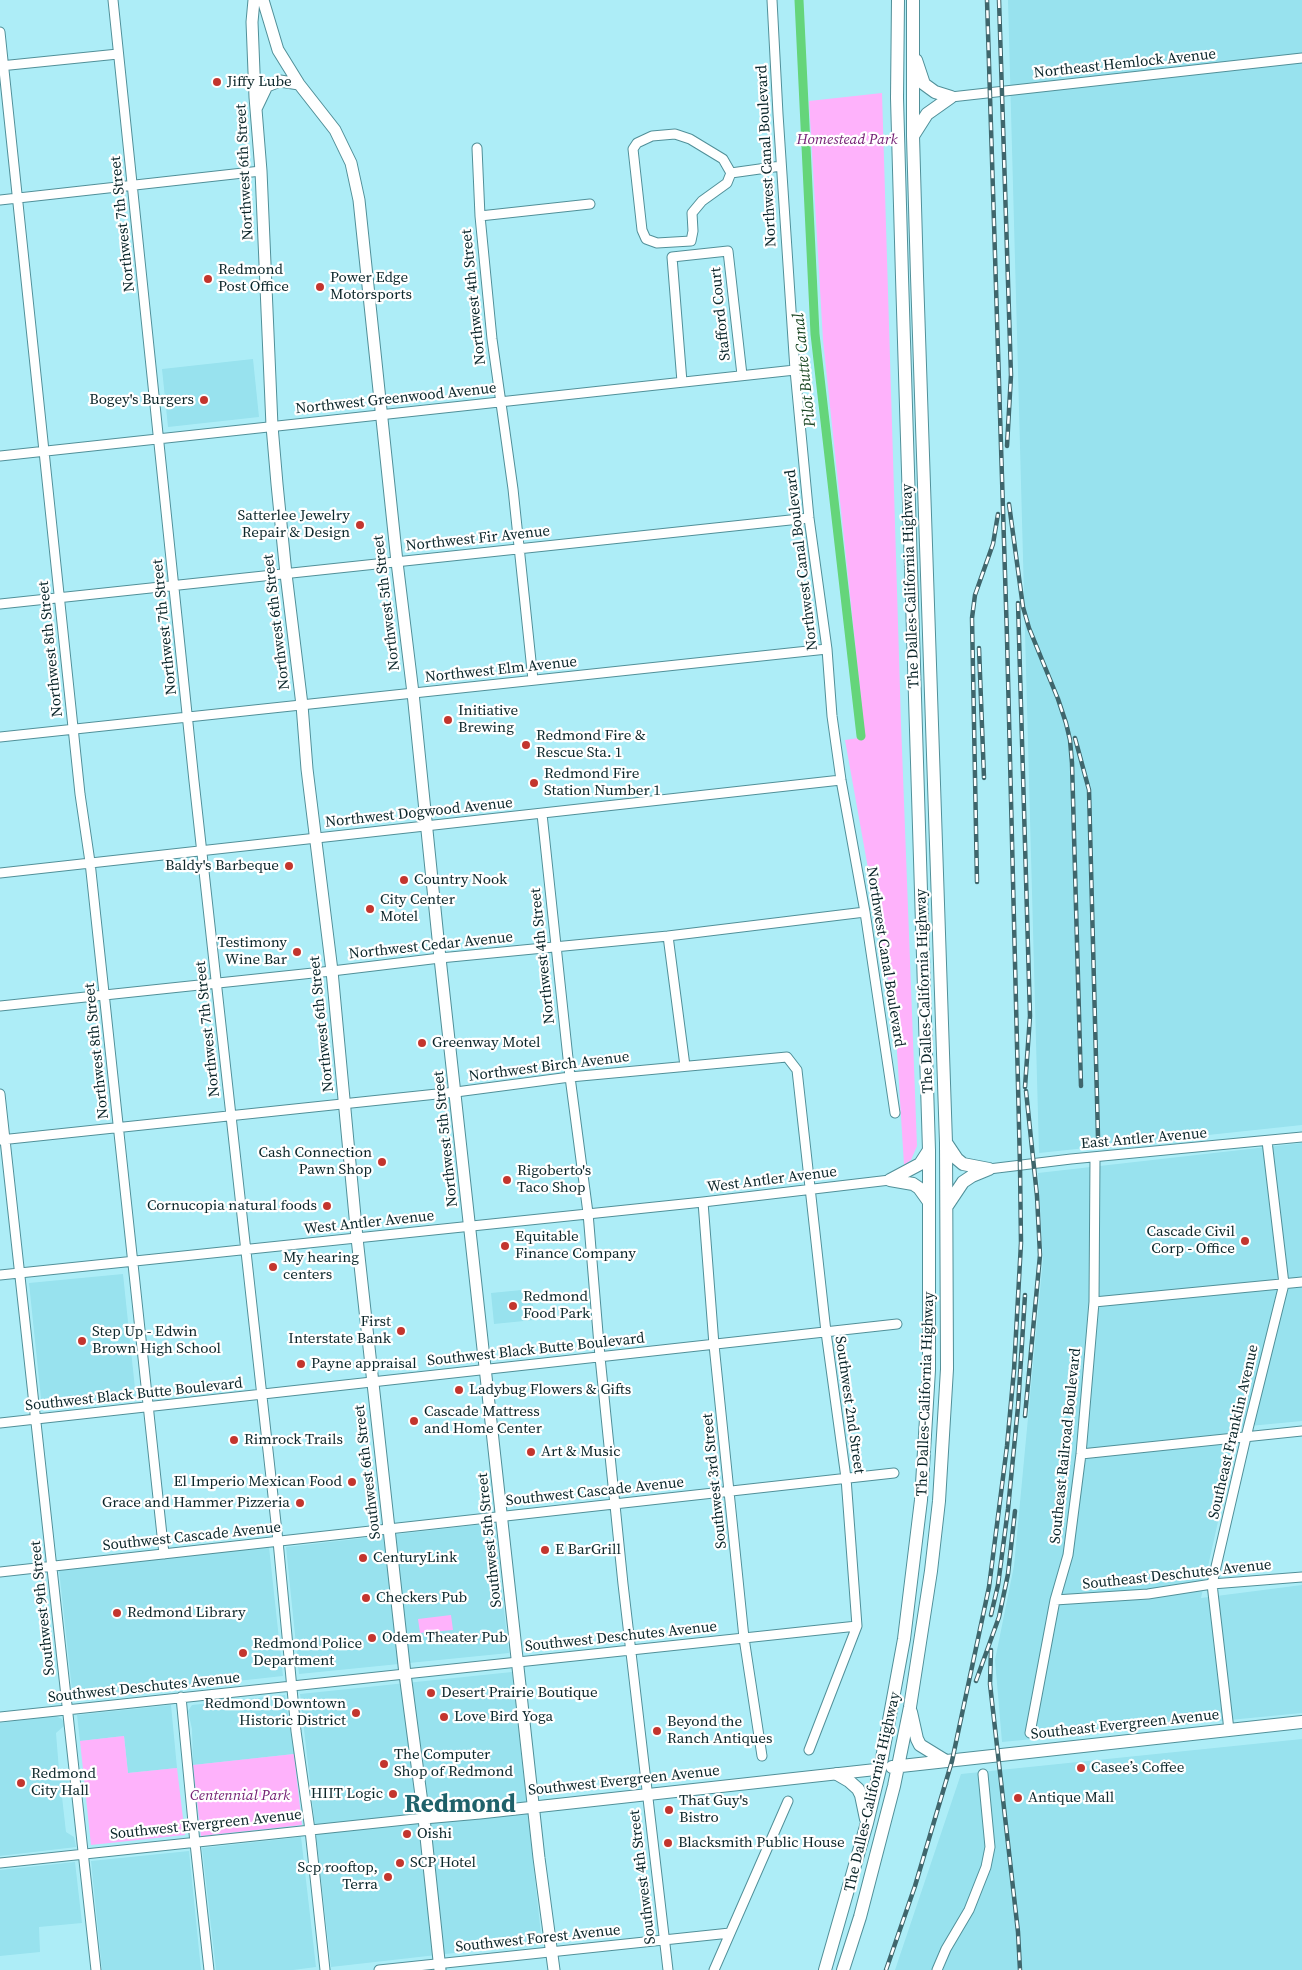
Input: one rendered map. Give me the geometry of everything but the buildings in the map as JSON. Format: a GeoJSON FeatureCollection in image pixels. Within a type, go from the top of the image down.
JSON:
{"type":"FeatureCollection","features":[{"type":"Feature","properties":{"kind":"highway","name":"The Dalles-California Highway"},"geometry":{"type":"LineString","coordinates":[[824,1970],[867,1823],[880,1769],[904,1639],[921,1500],[929,1370],[929,1150],[902,286],[898,0]]}},
{"type":"Feature","properties":{"kind":"highway","name":"The Dalles-California Highway"},"geometry":{"type":"LineString","coordinates":[[843,1970],[862,1909],[898,1767],[910,1707],[932,1571],[940,1492],[947,1369],[946,1143],[914,136],[913,0]]}},
{"type":"Feature","properties":{"kind":"highway"},"geometry":{"type":"LineString","coordinates":[[912,51],[924,84],[935,92],[951,97]]}},
{"type":"Feature","properties":{"kind":"highway"},"geometry":{"type":"LineString","coordinates":[[914,136],[928,114],[951,97]]}},
{"type":"Feature","properties":{"kind":"highway"},"geometry":{"type":"LineString","coordinates":[[946,1143],[963,1164],[988,1170]]}},
{"type":"Feature","properties":{"kind":"highway"},"geometry":{"type":"LineString","coordinates":[[890,1180],[920,1164],[929,1150]]}},
{"type":"Feature","properties":{"kind":"highway"},"geometry":{"type":"LineString","coordinates":[[947,1206],[963,1182],[972,1176],[988,1170]]}},
{"type":"Feature","properties":{"kind":"highway"},"geometry":{"type":"LineString","coordinates":[[890,1180],[913,1184],[919,1188],[929,1202]]}},
{"type":"Feature","properties":{"kind":"highway"},"geometry":{"type":"LineString","coordinates":[[910,1707],[916,1739],[920,1745],[949,1761]]}},
{"type":"Feature","properties":{"kind":"highway","name":"Southeast Evergreen Avenue"},"geometry":{"type":"LineString","coordinates":[[949,1761],[1302,1722]]}},
{"type":"Feature","properties":{"kind":"highway","name":"Southwest Evergreen Avenue"},"geometry":{"type":"LineString","coordinates":[[880,1769],[949,1761]]}},
{"type":"Feature","properties":{"kind":"highway"},"geometry":{"type":"LineString","coordinates":[[837,1774],[858,1789],[867,1823]]}},
{"type":"Feature","properties":{"kind":"main road","name":"Northwest 6th Street"},"geometry":{"type":"LineString","coordinates":[[254,0],[252,22],[261,171],[272,426],[286,574],[302,705],[307,769],[346,1104],[349,1159],[357,1238]]}},
{"type":"Feature","properties":{"kind":"main road","name":"Northwest 5th Street"},"geometry":{"type":"LineString","coordinates":[[263,0],[278,50],[299,84],[335,130],[351,163],[359,200],[470,1226]]}},
{"type":"Feature","properties":{"kind":"main road"},"geometry":{"type":"LineString","coordinates":[[256,110],[267,86],[280,81],[299,84]]}},
{"type":"Feature","properties":{"kind":"main road","name":"Southwest 5th Street"},"geometry":{"type":"LineString","coordinates":[[470,1226],[534,1807],[554,1970]]}},
{"type":"Feature","properties":{"kind":"main road","name":"Southwest 6th Street"},"geometry":{"type":"LineString","coordinates":[[357,1238],[405,1674],[424,1818],[439,1967]]}},
{"type":"Feature","properties":{"kind":"main road","name":"Southwest Evergreen Avenue"},"geometry":{"type":"LineString","coordinates":[[424,1818],[880,1769]]}},
{"type":"Feature","properties":{"kind":"street","name":"Northwest 7th Street"},"geometry":{"type":"LineString","coordinates":[[113,0],[202,850],[278,1541],[292,1686],[325,1970]]}},
{"type":"Feature","properties":{"kind":"street","name":"Northwest Canal Boulevard"},"geometry":{"type":"LineString","coordinates":[[772,0],[795,370],[809,518],[827,649],[832,716],[841,780],[865,912],[895,1113]]}},
{"type":"Feature","properties":{"kind":"street","name":"Northwest 8th Street"},"geometry":{"type":"LineString","coordinates":[[0,32],[2,66],[73,730],[90,862],[164,1554]]}},
{"type":"Feature","properties":{"kind":"street"},"geometry":{"type":"LineString","coordinates":[[2,66],[118,54]]}},
{"type":"Feature","properties":{"kind":"street","name":"Northeast Hemlock Avenue"},"geometry":{"type":"LineString","coordinates":[[951,97],[1302,58]]}},
{"type":"Feature","properties":{"kind":"street"},"geometry":{"type":"LineString","coordinates":[[675,134],[690,139],[723,159],[731,172],[727,183],[702,201],[692,213],[693,231],[691,241],[657,243],[646,239],[642,230],[633,149],[637,143],[652,136],[675,134]]}},
{"type":"Feature","properties":{"kind":"street","name":"Northwest 4th Street"},"geometry":{"type":"LineString","coordinates":[[477,148],[480,216],[499,402],[513,489],[533,680]]}},
{"type":"Feature","properties":{"kind":"street"},"geometry":{"type":"LineString","coordinates":[[731,172],[782,166]]}},
{"type":"Feature","properties":{"kind":"street"},"geometry":{"type":"LineString","coordinates":[[0,200],[261,171]]}},
{"type":"Feature","properties":{"kind":"street"},"geometry":{"type":"LineString","coordinates":[[480,216],[590,204]]}},
{"type":"Feature","properties":{"kind":"street","name":"Stafford Court"},"geometry":{"type":"LineString","coordinates":[[682,382],[672,257],[728,251],[742,375]]}},
{"type":"Feature","properties":{"kind":"street","name":"Northwest Greenwood Avenue"},"geometry":{"type":"LineString","coordinates":[[0,456],[795,370]]}},
{"type":"Feature","properties":{"kind":"street","name":"Northwest Fir Avenue"},"geometry":{"type":"LineString","coordinates":[[0,604],[809,518]]}},
{"type":"Feature","properties":{"kind":"street","name":"Northwest Elm Avenue"},"geometry":{"type":"LineString","coordinates":[[0,738],[827,649]]}},
{"type":"Feature","properties":{"kind":"street","name":"Northwest Dogwood Avenue"},"geometry":{"type":"LineString","coordinates":[[0,873],[841,780]]}},
{"type":"Feature","properties":{"kind":"street","name":"Northwest 4th Street"},"geometry":{"type":"LineString","coordinates":[[542,814],[570,1077],[588,1213]]}},
{"type":"Feature","properties":{"kind":"street","name":"Northwest Cedar Avenue"},"geometry":{"type":"LineString","coordinates":[[0,1006],[440,958],[668,936],[865,912]]}},
{"type":"Feature","properties":{"kind":"street"},"geometry":{"type":"LineString","coordinates":[[668,936],[685,1066]]}},
{"type":"Feature","properties":{"kind":"street","name":"Northwest Birch Avenue"},"geometry":{"type":"LineString","coordinates":[[2,1140],[685,1066],[788,1057],[797,1070]]}},
{"type":"Feature","properties":{"kind":"street","name":"Southwest 2nd Street"},"geometry":{"type":"LineString","coordinates":[[797,1070],[826,1332],[846,1478],[857,1626]]}},
{"type":"Feature","properties":{"kind":"street","name":"Southwest 9th Street"},"geometry":{"type":"LineString","coordinates":[[0,1094],[2,1140],[20,1273],[96,1970]]}},
{"type":"Feature","properties":{"kind":"street","name":"East Antler Avenue"},"geometry":{"type":"LineString","coordinates":[[988,1170],[1302,1137]]}},
{"type":"Feature","properties":{"kind":"street","name":"Southeast Franklin Avenue"},"geometry":{"type":"LineString","coordinates":[[1229,1730],[1212,1584],[1284,1284],[1267,1141]]}},
{"type":"Feature","properties":{"kind":"street","name":"Southeast Railroad Boulevard"},"geometry":{"type":"LineString","coordinates":[[1030,1733],[1055,1600],[1068,1555],[1081,1454],[1094,1302],[1095,1158]]}},
{"type":"Feature","properties":{"kind":"street","name":"West Antler Avenue"},"geometry":{"type":"LineString","coordinates":[[0,1275],[703,1202],[890,1180]]}},
{"type":"Feature","properties":{"kind":"street","name":"Southwest 3rd Street"},"geometry":{"type":"LineString","coordinates":[[703,1202],[714,1345],[744,1638],[762,1756]]}},
{"type":"Feature","properties":{"kind":"street","name":"Southwest 4th Street"},"geometry":{"type":"LineString","coordinates":[[588,1213],[615,1504],[668,1970]]}},
{"type":"Feature","properties":{"kind":"street"},"geometry":{"type":"LineString","coordinates":[[1094,1302],[1302,1282]]}},
{"type":"Feature","properties":{"kind":"street","name":"Southwest Black Butte Boulevard"},"geometry":{"type":"LineString","coordinates":[[0,1423],[897,1324]]}},
{"type":"Feature","properties":{"kind":"street"},"geometry":{"type":"LineString","coordinates":[[1081,1454],[1246,1436],[1302,1432]]}},
{"type":"Feature","properties":{"kind":"street","name":"Southwest Cascade Avenue"},"geometry":{"type":"LineString","coordinates":[[0,1572],[894,1473]]}},
{"type":"Feature","properties":{"kind":"street","name":"Southeast Deschutes Avenue"},"geometry":{"type":"LineString","coordinates":[[1055,1600],[1148,1594],[1212,1584],[1302,1577]]}},
{"type":"Feature","properties":{"kind":"street"},"geometry":{"type":"LineString","coordinates":[[809,1750],[857,1626]]}},
{"type":"Feature","properties":{"kind":"street","name":"Southwest Deschutes Avenue"},"geometry":{"type":"LineString","coordinates":[[0,1717],[857,1626]]}},
{"type":"Feature","properties":{"kind":"street"},"geometry":{"type":"LineString","coordinates":[[181,1698],[209,1970]]}},
{"type":"Feature","properties":{"kind":"street"},"geometry":{"type":"LineString","coordinates":[[937,1970],[946,1949],[969,1910],[986,1866],[990,1847],[983,1774]]}},
{"type":"Feature","properties":{"kind":"street"},"geometry":{"type":"LineString","coordinates":[[714,1970],[788,1801]]}},
{"type":"Feature","properties":{"kind":"street","name":"Southwest Evergreen Avenue"},"geometry":{"type":"LineString","coordinates":[[0,1863],[424,1818]]}},
{"type":"Feature","properties":{"kind":"street","name":"Southwest Forest Avenue"},"geometry":{"type":"LineString","coordinates":[[379,1970],[439,1967],[552,1952],[730,1933]]}},
{"type":"Feature","properties":{"kind":"shaded area"},"geometry":{"type":"Polygon","coordinates":[[[1008,0],[1302,0],[1302,1125],[1039,1153],[1008,0]]]}},
{"type":"Feature","properties":{"kind":"shaded area"},"geometry":{"type":"Polygon","coordinates":[[[253,359],[259,417],[168,427],[162,369],[253,359]]]}},
{"type":"Feature","properties":{"kind":"shaded area"},"geometry":{"type":"Polygon","coordinates":[[[1302,1143],[1302,1421],[1239,1427],[1201,1598],[1302,1585],[1302,1713],[1002,1742],[995,1660],[1014,1566],[1043,1259],[1038,1173],[1302,1143]]]}},
{"type":"Feature","properties":{"kind":"shaded area","name":"Step Up - Edwin Brown High School"},"geometry":{"type":"Polygon","coordinates":[[[123,1274],[136,1398],[42,1408],[29,1283],[123,1274]]]}},
{"type":"Feature","properties":{"kind":"shaded area","name":"Redmond Food Park"},"geometry":{"type":"Polygon","coordinates":[[[532,1289],[534,1320],[494,1324],[491,1293],[532,1289]]]}},
{"type":"Feature","properties":{"kind":"shaded area"},"geometry":{"type":"Polygon","coordinates":[[[494,1523],[509,1653],[299,1674],[286,1547],[494,1523]]]}},
{"type":"Feature","properties":{"kind":"shaded area"},"geometry":{"type":"Polygon","coordinates":[[[269,1547],[283,1676],[73,1699],[59,1570],[269,1547]]]}},
{"type":"Feature","properties":{"kind":"shaded area"},"geometry":{"type":"Polygon","coordinates":[[[512,1672],[542,1943],[331,1967],[300,1694],[512,1672]]]}},
{"type":"Feature","properties":{"kind":"shaded area"},"geometry":{"type":"Polygon","coordinates":[[[285,1695],[294,1754],[193,1765],[192,1729],[188,1711],[192,1705],[285,1695]]]}},
{"type":"Feature","properties":{"kind":"shaded area"},"geometry":{"type":"Polygon","coordinates":[[[171,1705],[177,1768],[128,1773],[124,1736],[80,1741],[77,1715],[171,1705]]]}},
{"type":"Feature","properties":{"kind":"shaded area"},"geometry":{"type":"Polygon","coordinates":[[[56,1716],[62,1719],[64,1723],[64,1726],[56,1733],[59,1770],[68,1775],[70,1791],[62,1797],[66,1832],[74,1837],[76,1847],[0,1856],[0,1723],[56,1716]]]}},
{"type":"Feature","properties":{"kind":"shaded area"},"geometry":{"type":"Polygon","coordinates":[[[1302,1739],[1302,1970],[895,1970],[961,1774],[1302,1739]]]}},
{"type":"Feature","properties":{"kind":"shaded area"},"geometry":{"type":"Polygon","coordinates":[[[301,1837],[316,1967],[293,1970],[216,1970],[202,1848],[301,1837]]]}},
{"type":"Feature","properties":{"kind":"shaded area"},"geometry":{"type":"Polygon","coordinates":[[[189,1851],[201,1970],[102,1970],[91,1861],[189,1851]]]}},
{"type":"Feature","properties":{"kind":"shaded area"},"geometry":{"type":"Polygon","coordinates":[[[75,1862],[82,1923],[39,1927],[40,1952],[0,1956],[0,1870],[75,1862]]]}},
{"type":"Feature","properties":{"kind":"green space","name":"Homestead Park"},"geometry":{"type":"Polygon","coordinates":[[[882,93],[901,723],[917,1146],[911,1160],[904,1165],[895,1019],[845,740],[865,737],[823,340],[809,101],[882,93]]]}},
{"type":"Feature","properties":{"kind":"green space"},"geometry":{"type":"Polygon","coordinates":[[[451,1615],[453,1630],[420,1633],[418,1619],[451,1615]]]}},
{"type":"Feature","properties":{"kind":"green space","name":"Centennial Park"},"geometry":{"type":"Polygon","coordinates":[[[124,1736],[128,1773],[177,1768],[185,1835],[91,1845],[80,1741],[124,1736]]]}},
{"type":"Feature","properties":{"kind":"green space","name":"Centennial Park"},"geometry":{"type":"Polygon","coordinates":[[[294,1754],[302,1825],[201,1836],[193,1765],[294,1754]]]}},
{"type":"Feature","properties":{"kind":"waterway","name":"Pilot Butte Canal"},"geometry":{"type":"LineString","coordinates":[[799,0],[815,334],[861,736]]}},
{"type":"Feature","properties":{"kind":"railway"},"geometry":{"type":"LineString","coordinates":[[886,1970],[915,1886],[952,1761],[989,1587],[1007,1446],[1014,1370],[1021,1243],[1007,637],[987,0]]}},
{"type":"Feature","properties":{"kind":"railway"},"geometry":{"type":"LineString","coordinates":[[999,0],[1011,375],[1007,446]]}},
{"type":"Feature","properties":{"kind":"railway"},"geometry":{"type":"LineString","coordinates":[[1009,504],[1023,607],[1029,628],[1058,699],[1070,740],[1081,1086]]}},
{"type":"Feature","properties":{"kind":"railway"},"geometry":{"type":"LineString","coordinates":[[977,882],[972,618],[975,595],[993,544],[998,514]]}},
{"type":"Feature","properties":{"kind":"railway"},"geometry":{"type":"LineString","coordinates":[[1018,603],[1030,1016],[1025,1087]]}},
{"type":"Feature","properties":{"kind":"railway"},"geometry":{"type":"LineString","coordinates":[[979,648],[984,778]]}},
{"type":"Feature","properties":{"kind":"railway"},"geometry":{"type":"LineString","coordinates":[[1075,738],[1089,790],[1098,1137]]}},
{"type":"Feature","properties":{"kind":"railway"},"geometry":{"type":"LineString","coordinates":[[1025,1416],[1040,1255],[1037,1196],[1026,1091]]}},
{"type":"Feature","properties":{"kind":"railway"},"geometry":{"type":"LineString","coordinates":[[991,1615],[998,1585],[1008,1509],[1018,1407],[1025,1295]]}},
{"type":"Feature","properties":{"kind":"railway"},"geometry":{"type":"LineString","coordinates":[[976,1681],[999,1617],[1008,1574],[1015,1511]]}},
{"type":"Feature","properties":{"kind":"railway"},"geometry":{"type":"LineString","coordinates":[[991,1650],[990,1684],[1018,1932],[1020,1970]]}},
{"type":"Feature","properties":{"kind":"place","name":"Jiffy Lube"},"geometry":{"type":"Point","coordinates":[217,82]}},
{"type":"Feature","properties":{"kind":"place","name":"Redmond Post Office"},"geometry":{"type":"Point","coordinates":[208,279]}},
{"type":"Feature","properties":{"kind":"place","name":"Power Edge Motorsports"},"geometry":{"type":"Point","coordinates":[320,287]}},
{"type":"Feature","properties":{"kind":"place","name":"Bogey's Burgers"},"geometry":{"type":"Point","coordinates":[204,400]}},
{"type":"Feature","properties":{"kind":"place","name":"Satterlee Jewelry Repair & Design"},"geometry":{"type":"Point","coordinates":[360,525]}},
{"type":"Feature","properties":{"kind":"place","name":"Initiative Brewing"},"geometry":{"type":"Point","coordinates":[448,720]}},
{"type":"Feature","properties":{"kind":"place","name":"Redmond Fire & Rescue Sta. 1"},"geometry":{"type":"Point","coordinates":[526,745]}},
{"type":"Feature","properties":{"kind":"place","name":"Redmond Fire Station Number 1"},"geometry":{"type":"Point","coordinates":[534,783]}},
{"type":"Feature","properties":{"kind":"place","name":"Baldy's Barbeque"},"geometry":{"type":"Point","coordinates":[289,866]}},
{"type":"Feature","properties":{"kind":"place","name":"Country Nook"},"geometry":{"type":"Point","coordinates":[404,880]}},
{"type":"Feature","properties":{"kind":"place","name":"City Center Motel"},"geometry":{"type":"Point","coordinates":[370,909]}},
{"type":"Feature","properties":{"kind":"place","name":"Testimony Wine Bar"},"geometry":{"type":"Point","coordinates":[297,952]}},
{"type":"Feature","properties":{"kind":"place","name":"Greenway Motel"},"geometry":{"type":"Point","coordinates":[422,1043]}},
{"type":"Feature","properties":{"kind":"place","name":"Cash Connection Pawn Shop"},"geometry":{"type":"Point","coordinates":[382,1162]}},
{"type":"Feature","properties":{"kind":"place","name":"Rigoberto's Taco Shop"},"geometry":{"type":"Point","coordinates":[507,1180]}},
{"type":"Feature","properties":{"kind":"place","name":"Cornucopia natural foods"},"geometry":{"type":"Point","coordinates":[327,1206]}},
{"type":"Feature","properties":{"kind":"place","name":"Cascade Civil Corp - Office"},"geometry":{"type":"Point","coordinates":[1245,1241]}},
{"type":"Feature","properties":{"kind":"place","name":"Equitable Finance Company"},"geometry":{"type":"Point","coordinates":[505,1246]}},
{"type":"Feature","properties":{"kind":"place","name":"My hearing centers"},"geometry":{"type":"Point","coordinates":[273,1267]}},
{"type":"Feature","properties":{"kind":"place","name":"Redmond Food Park"},"geometry":{"type":"Point","coordinates":[513,1306]}},
{"type":"Feature","properties":{"kind":"place","name":"First Interstate Bank"},"geometry":{"type":"Point","coordinates":[401,1331]}},
{"type":"Feature","properties":{"kind":"place","name":"Step Up - Edwin Brown High School"},"geometry":{"type":"Point","coordinates":[82,1341]}},
{"type":"Feature","properties":{"kind":"place","name":"Payne appraisal"},"geometry":{"type":"Point","coordinates":[301,1364]}},
{"type":"Feature","properties":{"kind":"place","name":"Ladybug Flowers & Gifts"},"geometry":{"type":"Point","coordinates":[459,1390]}},
{"type":"Feature","properties":{"kind":"place","name":"Cascade Mattress and Home Center"},"geometry":{"type":"Point","coordinates":[414,1421]}},
{"type":"Feature","properties":{"kind":"place","name":"Rimrock Trails"},"geometry":{"type":"Point","coordinates":[234,1440]}},
{"type":"Feature","properties":{"kind":"place","name":"Art & Music"},"geometry":{"type":"Point","coordinates":[531,1452]}},
{"type":"Feature","properties":{"kind":"place","name":"El Imperio Mexican Food"},"geometry":{"type":"Point","coordinates":[352,1482]}},
{"type":"Feature","properties":{"kind":"place","name":"Grace and Hammer Pizzeria"},"geometry":{"type":"Point","coordinates":[300,1503]}},
{"type":"Feature","properties":{"kind":"place","name":"E BarGrill"},"geometry":{"type":"Point","coordinates":[545,1550]}},
{"type":"Feature","properties":{"kind":"place","name":"CenturyLink"},"geometry":{"type":"Point","coordinates":[363,1558]}},
{"type":"Feature","properties":{"kind":"place","name":"Checkers Pub"},"geometry":{"type":"Point","coordinates":[366,1598]}},
{"type":"Feature","properties":{"kind":"place","name":"Redmond Library"},"geometry":{"type":"Point","coordinates":[117,1613]}},
{"type":"Feature","properties":{"kind":"place","name":"Odem Theater Pub"},"geometry":{"type":"Point","coordinates":[372,1638]}},
{"type":"Feature","properties":{"kind":"place","name":"Redmond Police Department"},"geometry":{"type":"Point","coordinates":[243,1653]}},
{"type":"Feature","properties":{"kind":"place","name":"Desert Prairie Boutique"},"geometry":{"type":"Point","coordinates":[431,1693]}},
{"type":"Feature","properties":{"kind":"place","name":"Redmond Downtown Historic District"},"geometry":{"type":"Point","coordinates":[356,1713]}},
{"type":"Feature","properties":{"kind":"place","name":"Love Bird Yoga"},"geometry":{"type":"Point","coordinates":[444,1717]}},
{"type":"Feature","properties":{"kind":"place","name":"Beyond the Ranch Antiques"},"geometry":{"type":"Point","coordinates":[657,1731]}},
{"type":"Feature","properties":{"kind":"place","name":"The Computer Shop of Redmond"},"geometry":{"type":"Point","coordinates":[384,1764]}},
{"type":"Feature","properties":{"kind":"place","name":"Casee’s Coffee"},"geometry":{"type":"Point","coordinates":[1081,1768]}},
{"type":"Feature","properties":{"kind":"place","name":"Redmond City Hall"},"geometry":{"type":"Point","coordinates":[21,1783]}},
{"type":"Feature","properties":{"kind":"place","name":"HIIT Logic"},"geometry":{"type":"Point","coordinates":[393,1794]}},
{"type":"Feature","properties":{"kind":"place","name":"Antique Mall"},"geometry":{"type":"Point","coordinates":[1018,1798]}},
{"type":"Feature","properties":{"kind":"place","name":"That Guy's Bistro"},"geometry":{"type":"Point","coordinates":[669,1810]}},
{"type":"Feature","properties":{"kind":"place","name":"Oishi"},"geometry":{"type":"Point","coordinates":[407,1834]}},
{"type":"Feature","properties":{"kind":"place","name":"Blacksmith Public House"},"geometry":{"type":"Point","coordinates":[668,1843]}},
{"type":"Feature","properties":{"kind":"place","name":"SCP Hotel"},"geometry":{"type":"Point","coordinates":[400,1863]}},
{"type":"Feature","properties":{"kind":"place","name":"Scp rooftop, Terra"},"geometry":{"type":"Point","coordinates":[388,1877]}},
{"type":"Feature","properties":{"kind":"district","name":"Redmond"},"geometry":{"type":"Point","coordinates":[460,1806]}}]}
